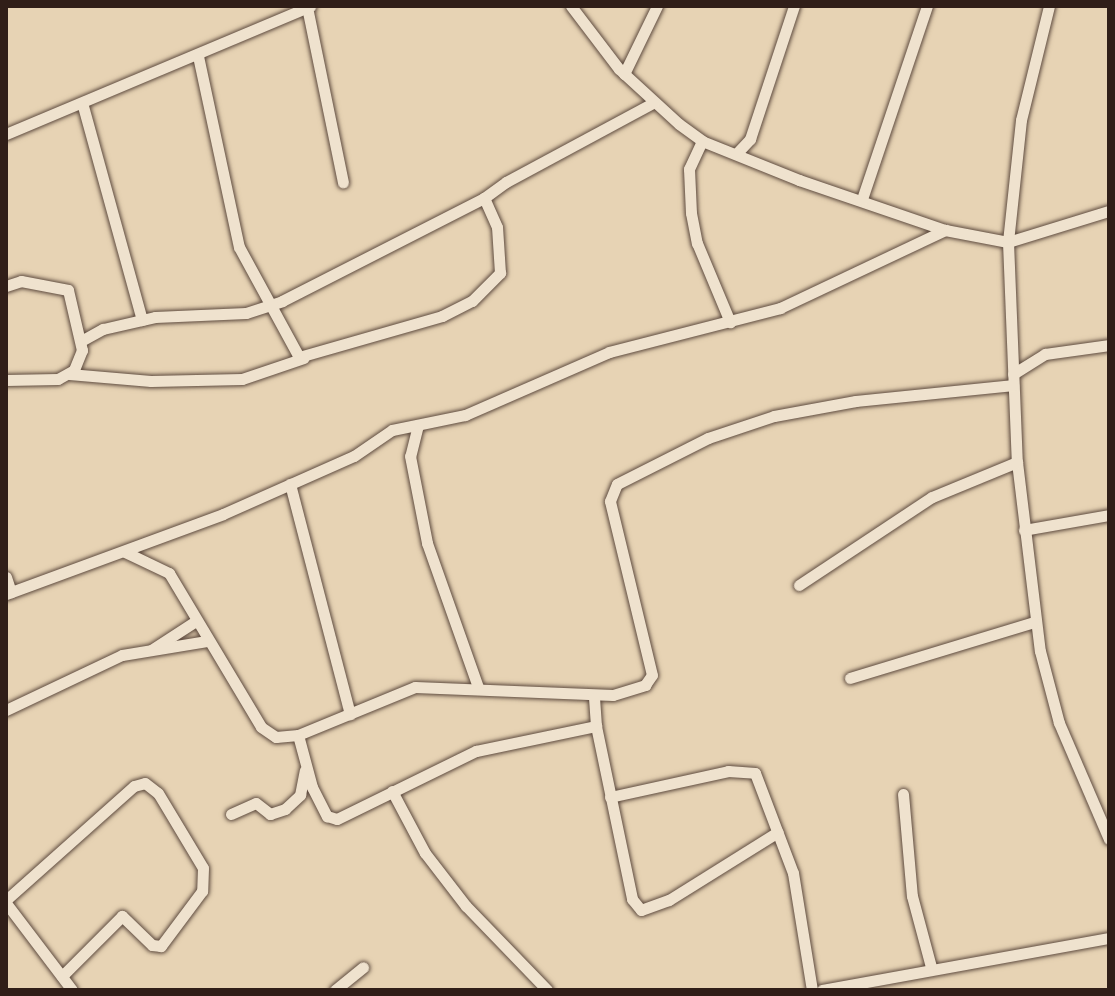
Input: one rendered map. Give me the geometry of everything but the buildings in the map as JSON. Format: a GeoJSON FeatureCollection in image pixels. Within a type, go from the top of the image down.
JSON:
{"type":"FeatureCollection","features":[{"type":"Feature","properties":{"kind":"street"},"geometry":{"type":"LineString","coordinates":[[571,6],[624,74],[653,103],[702,141],[756,162],[945,230],[1008,242],[1109,211]]}},
{"type":"Feature","properties":{"kind":"street"},"geometry":{"type":"LineString","coordinates":[[624,74],[657,6]]}},
{"type":"Feature","properties":{"kind":"street"},"geometry":{"type":"LineString","coordinates":[[736,154],[750,139],[794,6]]}},
{"type":"Feature","properties":{"kind":"street"},"geometry":{"type":"LineString","coordinates":[[862,199],[927,6]]}},
{"type":"Feature","properties":{"kind":"street"},"geometry":{"type":"LineString","coordinates":[[1049,6],[1021,120],[1008,242],[1017,462],[1034,622],[1059,723],[1109,839]]}},
{"type":"Feature","properties":{"kind":"street"},"geometry":{"type":"LineString","coordinates":[[6,134],[83,106],[308,7],[343,182]]}},
{"type":"Feature","properties":{"kind":"street"},"geometry":{"type":"LineString","coordinates":[[198,56],[239,247],[291,349],[304,358]]}},
{"type":"Feature","properties":{"kind":"street"},"geometry":{"type":"LineString","coordinates":[[81,341],[103,329],[142,320],[246,313],[269,305],[484,198],[653,103]]}},
{"type":"Feature","properties":{"kind":"street"},"geometry":{"type":"LineString","coordinates":[[83,106],[142,320]]}},
{"type":"Feature","properties":{"kind":"street"},"geometry":{"type":"LineString","coordinates":[[750,139],[756,162]]}},
{"type":"Feature","properties":{"kind":"street"},"geometry":{"type":"LineString","coordinates":[[702,141],[689,169],[691,213],[697,243],[730,322]]}},
{"type":"Feature","properties":{"kind":"street"},"geometry":{"type":"LineString","coordinates":[[6,380],[69,374],[151,381],[242,379],[442,316],[491,285],[500,273],[501,250],[484,198]]}},
{"type":"Feature","properties":{"kind":"street"},"geometry":{"type":"LineString","coordinates":[[6,577],[8,593],[125,552],[354,456],[392,430],[465,415],[609,352],[790,304],[945,230]]}},
{"type":"Feature","properties":{"kind":"street"},"geometry":{"type":"LineString","coordinates":[[6,286],[21,281],[49,291],[68,290],[81,341],[78,365],[69,374]]}},
{"type":"Feature","properties":{"kind":"street"},"geometry":{"type":"LineString","coordinates":[[125,552],[169,573],[261,727],[276,737],[298,735],[415,687],[478,687],[594,698],[637,689],[652,675],[610,501],[617,484],[708,438],[774,416],[1013,380],[1045,354],[1109,345]]}},
{"type":"Feature","properties":{"kind":"street"},"geometry":{"type":"LineString","coordinates":[[418,425],[410,456],[427,543],[478,687]]}},
{"type":"Feature","properties":{"kind":"street"},"geometry":{"type":"LineString","coordinates":[[799,585],[932,497],[1017,462]]}},
{"type":"Feature","properties":{"kind":"street"},"geometry":{"type":"LineString","coordinates":[[290,484],[350,714]]}},
{"type":"Feature","properties":{"kind":"street"},"geometry":{"type":"LineString","coordinates":[[1024,530],[1109,515]]}},
{"type":"Feature","properties":{"kind":"street"},"geometry":{"type":"LineString","coordinates":[[151,650],[196,621]]}},
{"type":"Feature","properties":{"kind":"street"},"geometry":{"type":"LineString","coordinates":[[850,678],[1034,622]]}},
{"type":"Feature","properties":{"kind":"street"},"geometry":{"type":"LineString","coordinates":[[6,710],[122,655],[207,641]]}},
{"type":"Feature","properties":{"kind":"street"},"geometry":{"type":"LineString","coordinates":[[594,698],[596,726],[632,899],[641,910],[669,900],[778,832]]}},
{"type":"Feature","properties":{"kind":"street"},"geometry":{"type":"LineString","coordinates":[[298,735],[305,770],[332,819],[476,751],[596,726]]}},
{"type":"Feature","properties":{"kind":"street"},"geometry":{"type":"LineString","coordinates":[[610,797],[751,769],[778,832],[804,924],[812,990]]}},
{"type":"Feature","properties":{"kind":"street"},"geometry":{"type":"LineString","coordinates":[[231,814],[256,803],[270,814],[285,809],[300,795],[305,770]]}},
{"type":"Feature","properties":{"kind":"street"},"geometry":{"type":"LineString","coordinates":[[62,976],[122,916],[152,945],[161,946],[202,891],[203,868],[158,793],[145,783],[134,786],[7,904],[72,990]]}},
{"type":"Feature","properties":{"kind":"street"},"geometry":{"type":"LineString","coordinates":[[392,791],[442,874],[547,990]]}},
{"type":"Feature","properties":{"kind":"street"},"geometry":{"type":"LineString","coordinates":[[903,794],[912,896],[931,967]]}},
{"type":"Feature","properties":{"kind":"street"},"geometry":{"type":"LineString","coordinates":[[822,990],[931,967],[1109,938]]}},
{"type":"Feature","properties":{"kind":"street"},"geometry":{"type":"LineString","coordinates":[[335,990],[363,967]]}}]}
